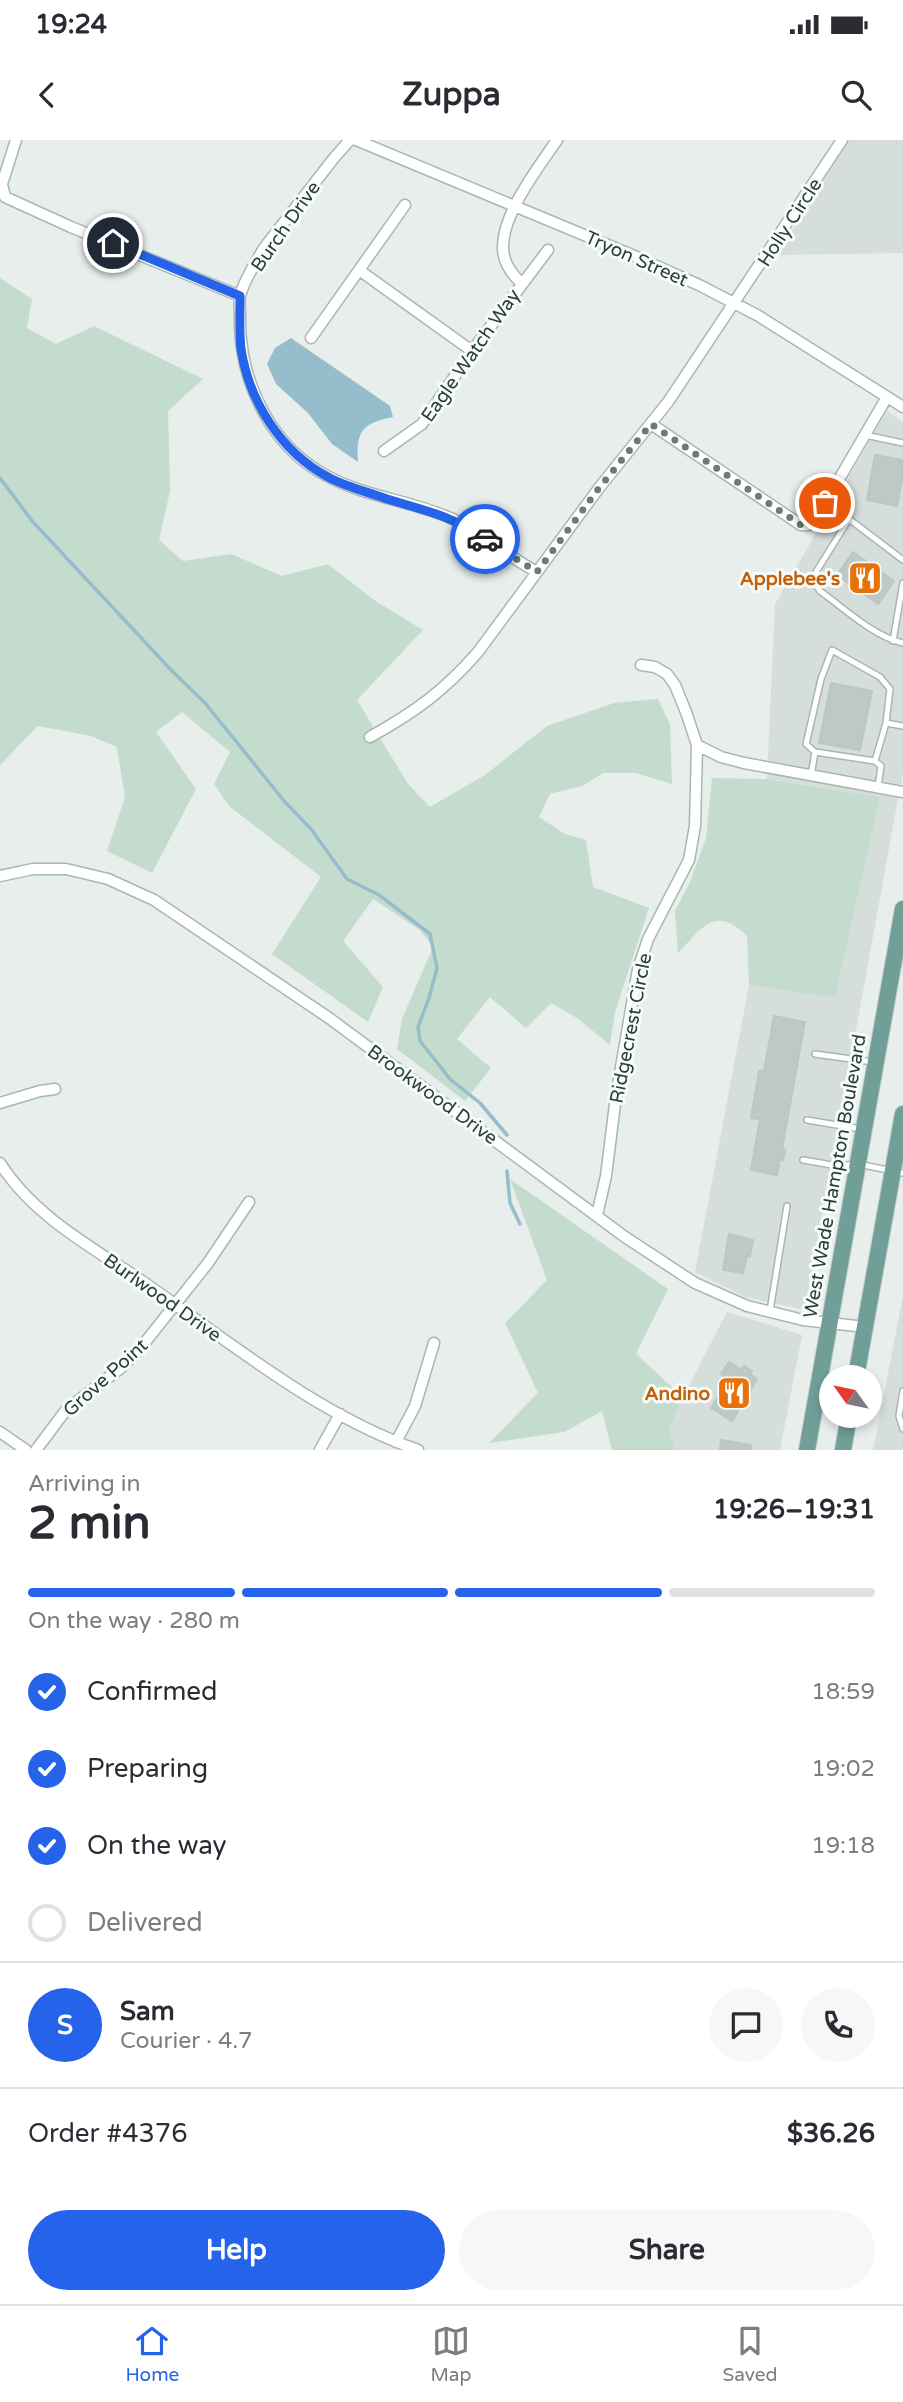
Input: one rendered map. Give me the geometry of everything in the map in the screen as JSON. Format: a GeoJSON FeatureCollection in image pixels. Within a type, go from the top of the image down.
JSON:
{"type":"FeatureCollection","features":[{"type":"Feature","properties":{"kind":"main road","name":"West Wade Hampton Boulevard"},"geometry":{"type":"LineString","coordinates":[[807,1450],[903,909]]}},
{"type":"Feature","properties":{"kind":"main road"},"geometry":{"type":"LineString","coordinates":[[858,1365],[898,1172],[903,1114]]}},
{"type":"Feature","properties":{"kind":"main road"},"geometry":{"type":"LineString","coordinates":[[843,1450],[847,1428]]}},
{"type":"Feature","properties":{"kind":"street"},"geometry":{"type":"LineString","coordinates":[[16,140],[5,154],[2,184],[5,197],[240,296]]}},
{"type":"Feature","properties":{"kind":"street","name":"Burch Drive"},"geometry":{"type":"LineString","coordinates":[[350,140],[264,248],[240,296],[241,348],[251,385],[268,420],[298,457],[317,471],[341,483],[455,520],[537,572]]}},
{"type":"Feature","properties":{"kind":"street","name":"Tryon Street"},"geometry":{"type":"LineString","coordinates":[[356,140],[632,255],[735,303],[903,407]]}},
{"type":"Feature","properties":{"kind":"street"},"geometry":{"type":"LineString","coordinates":[[521,284],[503,256],[505,228],[515,206],[557,140]]}},
{"type":"Feature","properties":{"kind":"street","name":"Holly Circle"},"geometry":{"type":"LineString","coordinates":[[370,737],[428,702],[457,676],[478,652],[599,488],[651,424],[735,303],[842,140]]}},
{"type":"Feature","properties":{"kind":"street"},"geometry":{"type":"LineString","coordinates":[[311,338],[405,205]]}},
{"type":"Feature","properties":{"kind":"street","name":"Eagle Watch Way"},"geometry":{"type":"LineString","coordinates":[[384,450],[422,424],[472,351],[548,250]]}},
{"type":"Feature","properties":{"kind":"street"},"geometry":{"type":"LineString","coordinates":[[359,270],[472,351]]}},
{"type":"Feature","properties":{"kind":"street"},"geometry":{"type":"LineString","coordinates":[[651,424],[801,525],[811,524],[887,397]]}},
{"type":"Feature","properties":{"kind":"street","name":"Ridgecrest Circle"},"geometry":{"type":"LineString","coordinates":[[597,1215],[606,1176],[638,969],[648,939],[689,860],[697,801],[696,745],[675,685],[667,674],[655,667],[641,665]]}},
{"type":"Feature","properties":{"kind":"street"},"geometry":{"type":"LineString","coordinates":[[696,745],[720,757],[744,763],[903,792]]}},
{"type":"Feature","properties":{"kind":"street","name":"Brookwood Drive"},"geometry":{"type":"LineString","coordinates":[[0,876],[33,869],[66,869],[108,879],[154,901],[329,1018],[597,1215],[695,1283],[733,1301],[803,1320],[865,1327]]}},
{"type":"Feature","properties":{"kind":"street"},"geometry":{"type":"LineString","coordinates":[[0,1103],[55,1089]]}},
{"type":"Feature","properties":{"kind":"street","name":"Burlwood Drive"},"geometry":{"type":"LineString","coordinates":[[0,1164],[15,1185],[41,1210],[281,1378],[340,1414],[418,1450]]}},
{"type":"Feature","properties":{"kind":"street","name":"Grove Point"},"geometry":{"type":"LineString","coordinates":[[36,1450],[66,1410],[122,1367],[148,1340],[224,1242],[249,1202]]}},
{"type":"Feature","properties":{"kind":"street"},"geometry":{"type":"LineString","coordinates":[[396,1442],[415,1406],[434,1343]]}},
{"type":"Feature","properties":{"kind":"street"},"geometry":{"type":"LineString","coordinates":[[320,1450],[340,1414]]}},
{"type":"Feature","properties":{"kind":"street"},"geometry":{"type":"LineString","coordinates":[[0,1432],[26,1450]]}},
{"type":"Feature","properties":{"kind":"lane"},"geometry":{"type":"LineString","coordinates":[[863,435],[903,443]]}},
{"type":"Feature","properties":{"kind":"lane"},"geometry":{"type":"LineString","coordinates":[[825,503],[903,560]]}},
{"type":"Feature","properties":{"kind":"lane"},"geometry":{"type":"LineString","coordinates":[[849,519],[816,572],[815,584],[820,591],[871,628],[903,643]]}},
{"type":"Feature","properties":{"kind":"lane"},"geometry":{"type":"LineString","coordinates":[[893,640],[903,583]]}},
{"type":"Feature","properties":{"kind":"lane"},"geometry":{"type":"LineString","coordinates":[[875,761],[886,723],[890,690],[880,677],[832,650],[821,678],[806,744],[815,752],[875,761],[881,766],[878,788]]}},
{"type":"Feature","properties":{"kind":"lane"},"geometry":{"type":"LineString","coordinates":[[886,723],[903,726]]}},
{"type":"Feature","properties":{"kind":"lane"},"geometry":{"type":"LineString","coordinates":[[811,776],[815,752]]}},
{"type":"Feature","properties":{"kind":"lane"},"geometry":{"type":"LineString","coordinates":[[815,1054],[876,1062]]}},
{"type":"Feature","properties":{"kind":"lane"},"geometry":{"type":"LineString","coordinates":[[807,1120],[864,1130]]}},
{"type":"Feature","properties":{"kind":"lane"},"geometry":{"type":"LineString","coordinates":[[803,1160],[838,1166],[858,1164],[898,1172]]}},
{"type":"Feature","properties":{"kind":"lane"},"geometry":{"type":"LineString","coordinates":[[770,1311],[787,1206]]}},
{"type":"Feature","properties":{"kind":"lane"},"geometry":{"type":"LineString","coordinates":[[903,1391],[899,1421],[903,1429]]}},
{"type":"Feature","properties":{"kind":"shaded area"},"geometry":{"type":"Polygon","coordinates":[[[848,140],[903,140],[903,253],[777,255],[848,140]]]}},
{"type":"Feature","properties":{"kind":"shaded area"},"geometry":{"type":"Polygon","coordinates":[[[887,411],[903,422],[903,771],[805,1310],[745,1297],[695,1272],[749,985],[835,998],[880,797],[767,779],[775,604],[887,411]]]}},
{"type":"Feature","properties":{"kind":"shaded area"},"geometry":{"type":"Polygon","coordinates":[[[903,1296],[903,1450],[873,1450],[877,1428],[882,1428],[882,1404],[903,1296]]]}},
{"type":"Feature","properties":{"kind":"shaded area"},"geometry":{"type":"Polygon","coordinates":[[[727,1312],[802,1335],[780,1450],[675,1450],[669,1430],[727,1312]]]}},
{"type":"Feature","properties":{"kind":"green space"},"geometry":{"type":"Polygon","coordinates":[[[0,278],[32,299],[27,328],[56,344],[94,326],[203,379],[168,411],[170,491],[159,540],[183,561],[231,554],[282,576],[328,564],[374,600],[423,630],[357,700],[408,784],[430,807],[485,775],[547,726],[614,703],[658,699],[670,724],[672,784],[636,773],[603,773],[582,786],[550,794],[539,817],[565,834],[586,840],[593,887],[649,908],[615,1012],[610,1045],[577,1018],[551,1003],[526,1028],[490,997],[457,1039],[491,1068],[465,1101],[397,1049],[402,1019],[433,947],[420,930],[373,899],[343,941],[383,987],[368,1022],[272,954],[321,877],[229,806],[214,784],[230,752],[182,712],[156,732],[196,789],[152,873],[107,851],[125,797],[117,747],[91,736],[38,726],[0,765],[0,278]]]}},
{"type":"Feature","properties":{"kind":"green space"},"geometry":{"type":"Polygon","coordinates":[[[712,778],[767,779],[880,797],[835,998],[749,985],[747,936],[726,922],[710,923],[702,928],[678,953],[675,911],[690,882],[706,838],[712,778]]]}},
{"type":"Feature","properties":{"kind":"green space"},"geometry":{"type":"Polygon","coordinates":[[[510,1179],[668,1289],[636,1354],[683,1397],[669,1430],[675,1450],[612,1450],[602,1411],[564,1432],[489,1443],[538,1393],[505,1323],[547,1280],[510,1179]]]}},
{"type":"Feature","properties":{"kind":"water"},"geometry":{"type":"Polygon","coordinates":[[[291,338],[390,406],[393,417],[368,425],[360,435],[358,462],[332,444],[308,413],[276,384],[267,364],[275,348],[291,338]]]}},
{"type":"Feature","properties":{"kind":"building"},"geometry":{"type":"Polygon","coordinates":[[[875,455],[903,460],[897,506],[867,500],[875,455]]]}},
{"type":"Feature","properties":{"kind":"building","name":"Applebee's"},"geometry":{"type":"Polygon","coordinates":[[[853,552],[894,581],[878,604],[837,575],[853,552]]]}},
{"type":"Feature","properties":{"kind":"building"},"geometry":{"type":"Polygon","coordinates":[[[831,683],[872,691],[860,750],[819,743],[831,683]]]}},
{"type":"Feature","properties":{"kind":"building"},"geometry":{"type":"Polygon","coordinates":[[[774,1016],[805,1022],[782,1149],[785,1150],[777,1175],[751,1170],[760,1119],[751,1118],[759,1071],[764,1071],[774,1016]]]}},
{"type":"Feature","properties":{"kind":"building"},"geometry":{"type":"Polygon","coordinates":[[[729,1234],[753,1240],[743,1273],[723,1270],[729,1234]]]}},
{"type":"Feature","properties":{"kind":"building","name":"Andino"},"geometry":{"type":"Polygon","coordinates":[[[729,1362],[742,1370],[744,1366],[752,1371],[750,1374],[757,1379],[732,1421],[711,1408],[729,1379],[721,1374],[729,1362]]]}},
{"type":"Feature","properties":{"kind":"building"},"geometry":{"type":"Polygon","coordinates":[[[721,1440],[751,1445],[751,1450],[720,1450],[721,1440]]]}},
{"type":"Feature","properties":{"kind":"waterway"},"geometry":{"type":"LineString","coordinates":[[0,478],[33,522],[205,703],[285,802],[311,829],[347,879],[379,895],[430,934],[437,968],[418,1027],[420,1041],[450,1079],[480,1103],[507,1135]]}},
{"type":"Feature","properties":{"kind":"waterway"},"geometry":{"type":"LineString","coordinates":[[507,1171],[510,1203],[520,1224]]}},
{"type":"Feature","properties":{"kind":"way so far"},"geometry":{"type":"LineString","coordinates":[[485,539],[537,572],[599,488],[651,424],[801,525],[806,527],[811,524],[825,503]]}},
{"type":"Feature","properties":{"kind":"place","name":"Applebee's"},"geometry":{"type":"Point","coordinates":[865,578]}},
{"type":"Feature","properties":{"kind":"place","name":"Andino"},"geometry":{"type":"Point","coordinates":[734,1393]}},
{"type":"Feature","properties":{"kind":"route"},"geometry":{"type":"LineString","coordinates":[[113,243],[240,296],[241,348],[251,385],[268,420],[298,457],[317,471],[341,483],[455,520],[485,539]]}}]}
